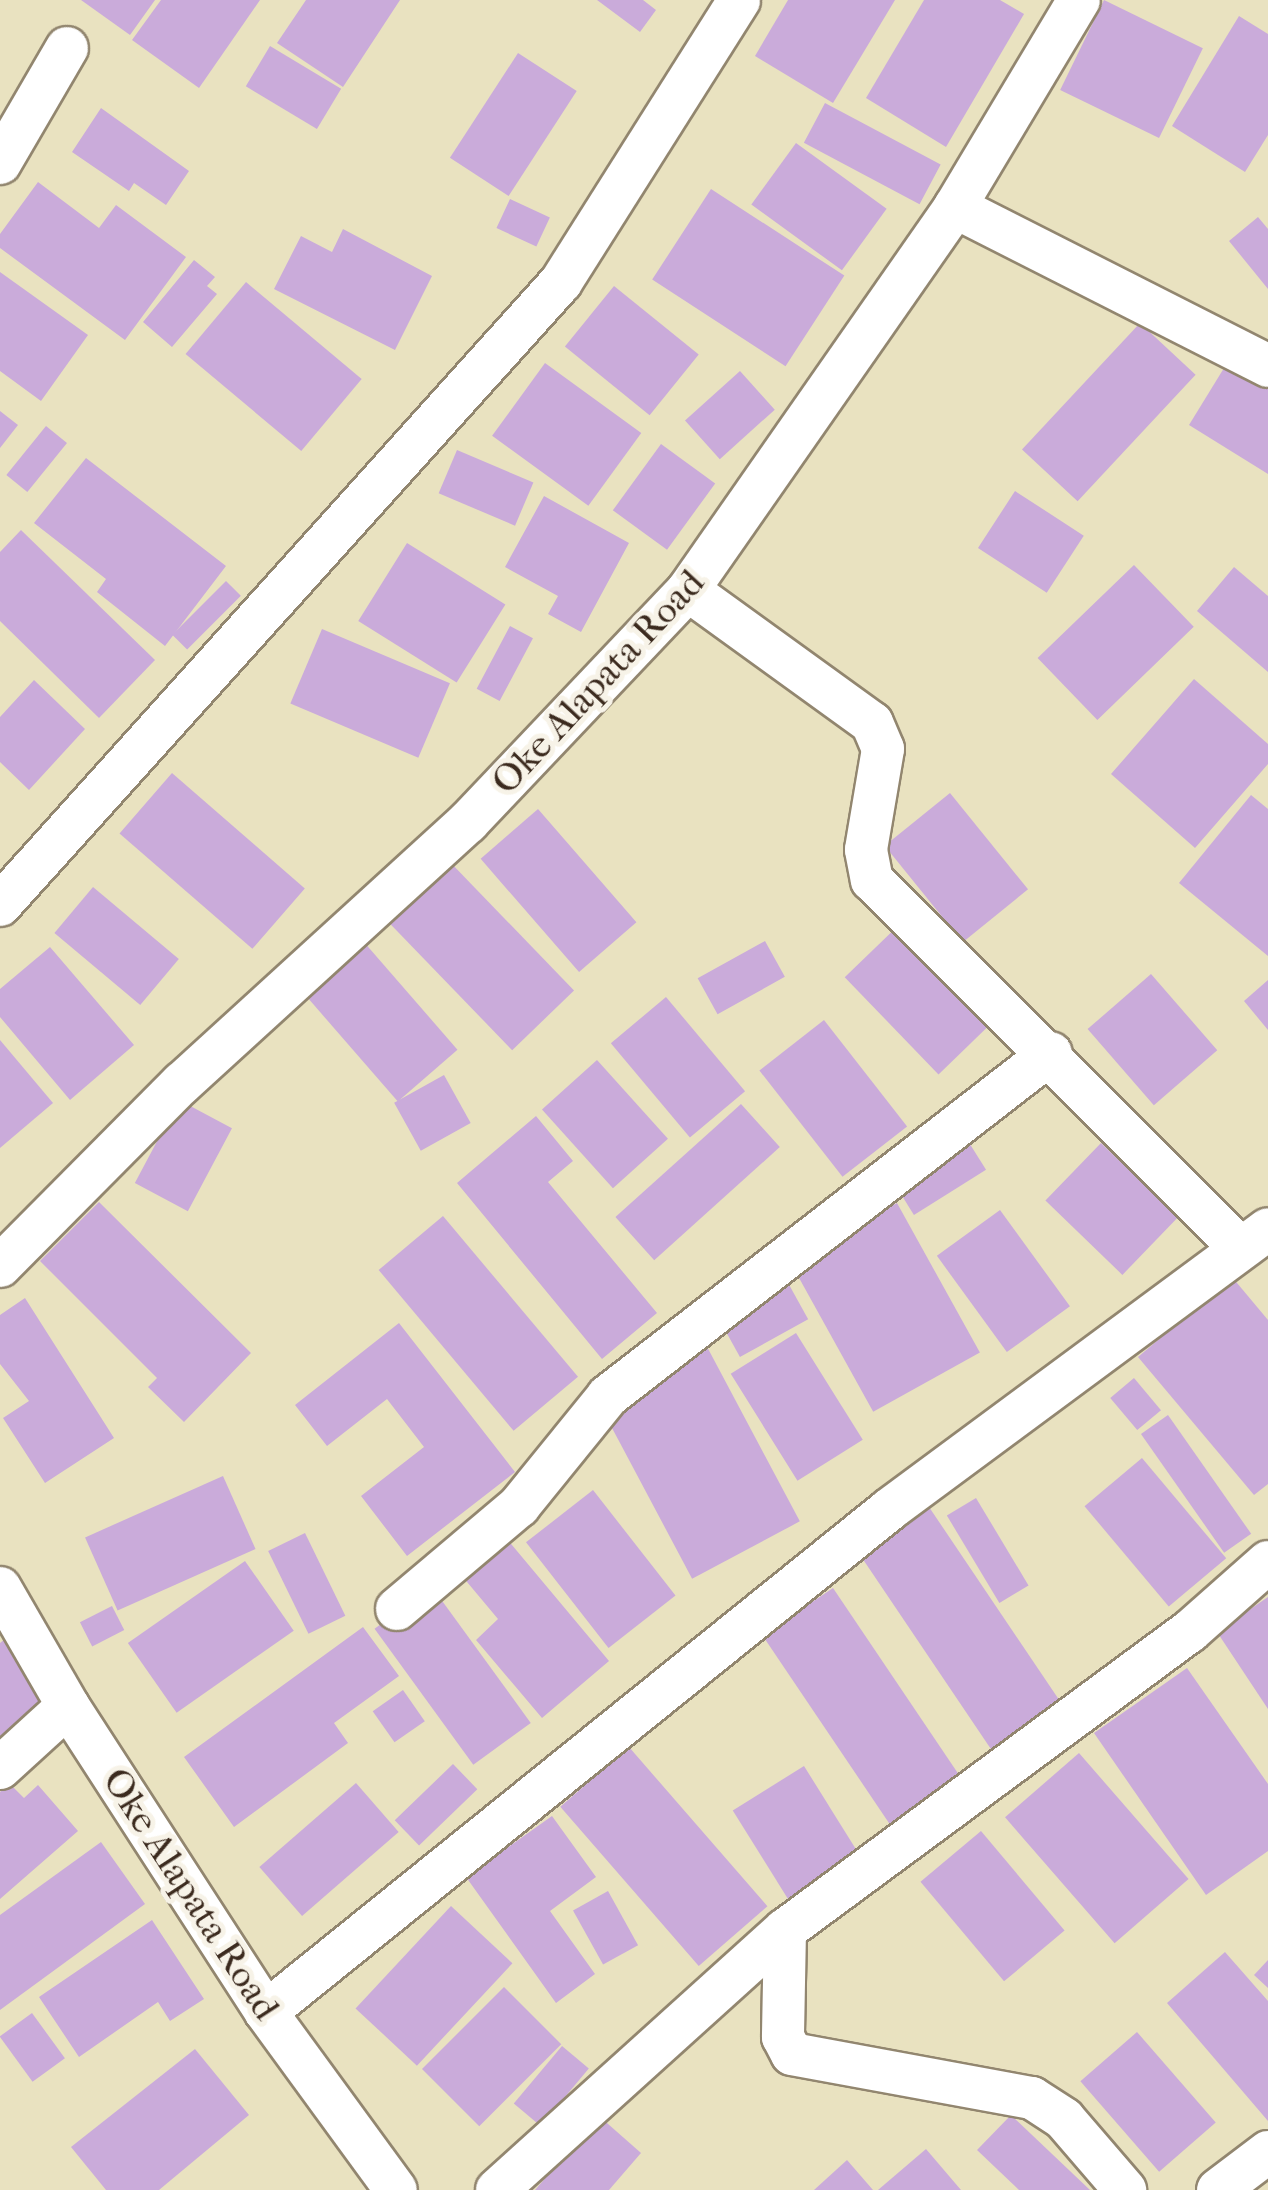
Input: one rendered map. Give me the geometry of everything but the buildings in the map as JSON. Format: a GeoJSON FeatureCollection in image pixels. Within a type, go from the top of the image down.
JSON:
{"type":"FeatureCollection","features":[{"type":"Feature","properties":{"kind":"street"},"geometry":{"type":"LineString","coordinates":[[0,906],[561,282],[739,0]]}},
{"type":"Feature","properties":{"kind":"street","name":"Oke Alapata Road"},"geometry":{"type":"LineString","coordinates":[[0,1266],[182,1083],[468,822],[688,590],[955,207],[1079,0]]}},
{"type":"Feature","properties":{"kind":"street"},"geometry":{"type":"LineString","coordinates":[[0,163],[68,48]]}},
{"type":"Feature","properties":{"kind":"street"},"geometry":{"type":"LineString","coordinates":[[955,207],[1268,366]]}},
{"type":"Feature","properties":{"kind":"street"},"geometry":{"type":"LineString","coordinates":[[266,2012],[890,1510],[1254,1238],[1051,1053],[872,880],[866,850],[883,748],[872,723],[688,590]]}},
{"type":"Feature","properties":{"kind":"street"},"geometry":{"type":"LineString","coordinates":[[397,1609],[519,1506],[608,1396],[1051,1053]]}},
{"type":"Feature","properties":{"kind":"street"},"geometry":{"type":"LineString","coordinates":[[497,2190],[785,1930],[1190,1631],[1268,1562]]}},
{"type":"Feature","properties":{"kind":"street","name":"Oke Alapata Road"},"geometry":{"type":"LineString","coordinates":[[0,1588],[68,1706],[266,2012],[396,2190]]}},
{"type":"Feature","properties":{"kind":"street"},"geometry":{"type":"LineString","coordinates":[[0,1768],[68,1706]]}},
{"type":"Feature","properties":{"kind":"street"},"geometry":{"type":"LineString","coordinates":[[785,1930],[783,2037],[792,2054],[1032,2098],[1064,2119],[1125,2190]]}},
{"type":"Feature","properties":{"kind":"street"},"geometry":{"type":"LineString","coordinates":[[1218,2190],[1268,2152]]}}]}
